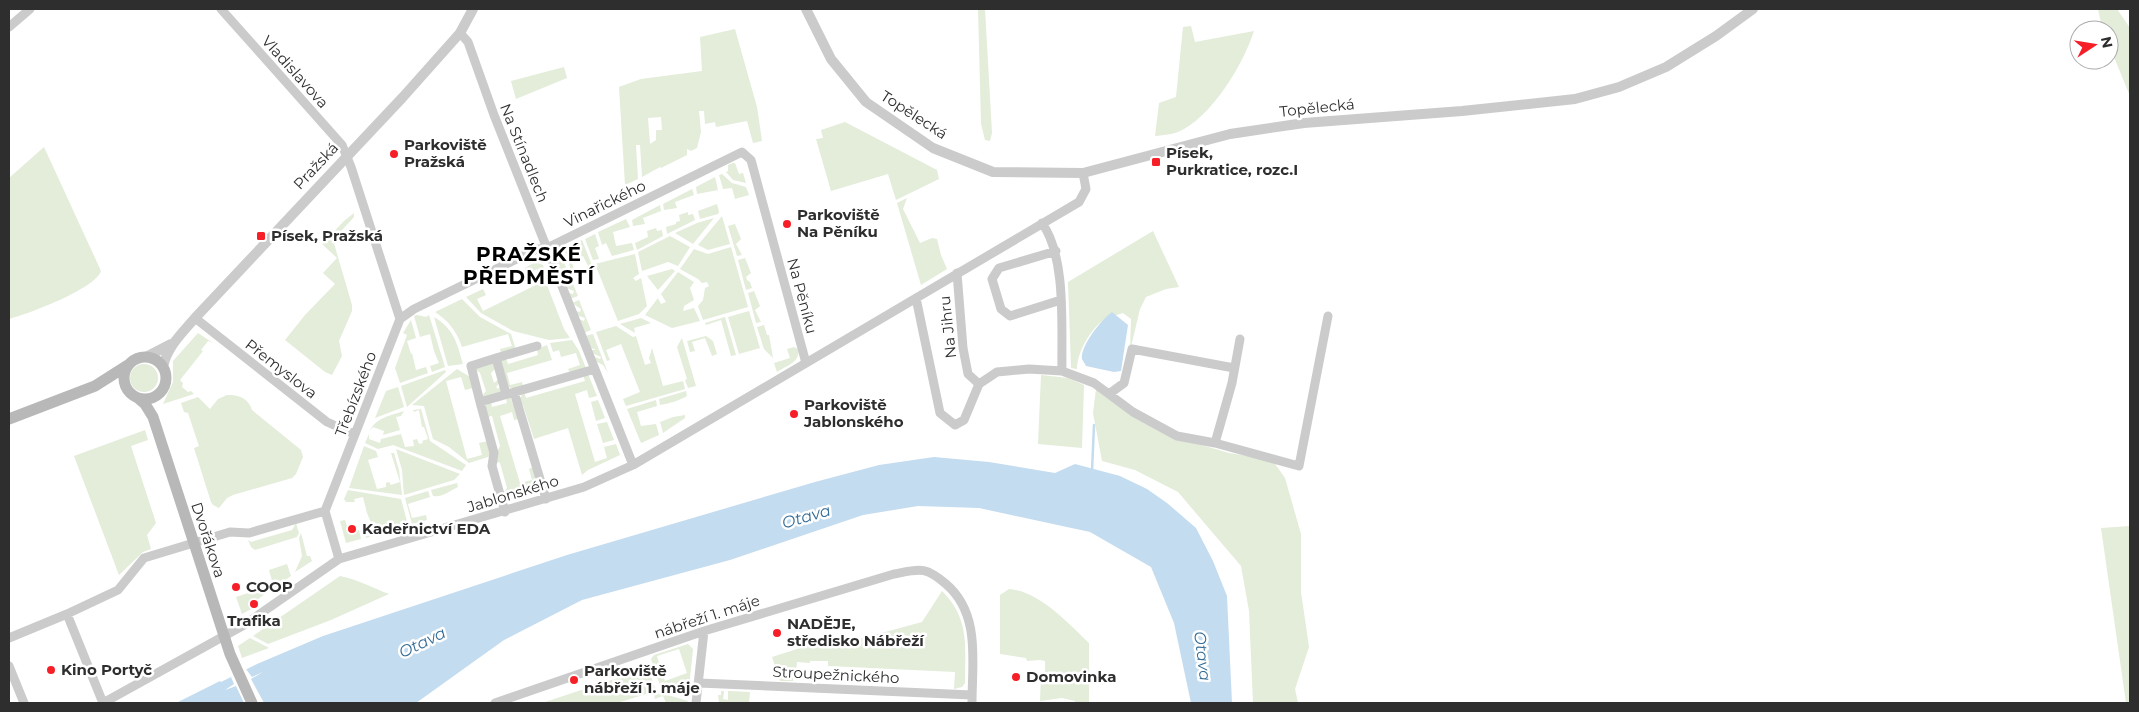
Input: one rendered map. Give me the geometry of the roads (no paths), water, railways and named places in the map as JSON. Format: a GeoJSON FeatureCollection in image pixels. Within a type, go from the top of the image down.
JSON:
{"type":"FeatureCollection","features":[{"type":"Feature","properties":{"kind":"main road"},"geometry":{"type":"LineString","coordinates":[[9,419],[95,386],[140,358],[153,359],[163,367],[166,380],[161,392],[156,396],[144,399],[138,398],[128,390],[110,384],[95,386]]}},
{"type":"Feature","properties":{"kind":"main road"},"geometry":{"type":"LineString","coordinates":[[128,365],[124,377],[128,390]]}},
{"type":"Feature","properties":{"kind":"main road","name":"Dvořákova"},"geometry":{"type":"LineString","coordinates":[[152,417],[152,408],[156,396]]}},
{"type":"Feature","properties":{"kind":"main road","name":"Dvořákova"},"geometry":{"type":"LineString","coordinates":[[138,398],[145,404],[152,417],[224,637],[252,703]]}},
{"type":"Feature","properties":{"kind":"street"},"geometry":{"type":"LineString","coordinates":[[9,27],[30,9]]}},
{"type":"Feature","properties":{"kind":"street","name":"Vladislavova"},"geometry":{"type":"LineString","coordinates":[[221,9],[342,145],[347,155]]}},
{"type":"Feature","properties":{"kind":"street","name":"Pražská"},"geometry":{"type":"LineString","coordinates":[[163,367],[165,357],[176,340],[195,318],[403,97],[460,33],[473,9]]}},
{"type":"Feature","properties":{"kind":"street","name":"Topělecká"},"geometry":{"type":"LineString","coordinates":[[806,9],[831,59],[866,102],[933,148],[993,172],[1083,173],[1230,134],[1304,123],[1575,98],[1619,87],[1666,67],[1716,36],[1753,9]]}},
{"type":"Feature","properties":{"kind":"street","name":"Na Stínadlech"},"geometry":{"type":"LineString","coordinates":[[460,33],[468,42],[633,465]]}},
{"type":"Feature","properties":{"kind":"street","name":"Vinařického"},"geometry":{"type":"LineString","coordinates":[[400,319],[414,309],[536,249],[547,248],[742,152]]}},
{"type":"Feature","properties":{"kind":"street","name":"Na Pěníku"},"geometry":{"type":"LineString","coordinates":[[742,152],[751,160],[806,363]]}},
{"type":"Feature","properties":{"kind":"street"},"geometry":{"type":"LineString","coordinates":[[347,155],[400,319]]}},
{"type":"Feature","properties":{"kind":"street"},"geometry":{"type":"LineString","coordinates":[[806,363],[1079,202],[1086,189],[1083,173]]}},
{"type":"Feature","properties":{"kind":"street"},"geometry":{"type":"LineString","coordinates":[[1042,223],[1049,232],[1056,251],[1061,300],[1062,371]]}},
{"type":"Feature","properties":{"kind":"street"},"geometry":{"type":"LineString","coordinates":[[1056,251],[998,268],[992,279],[1001,309],[1010,316],[1061,300]]}},
{"type":"Feature","properties":{"kind":"street","name":"Na Jihru"},"geometry":{"type":"LineString","coordinates":[[957,273],[963,348],[968,374],[979,384]]}},
{"type":"Feature","properties":{"kind":"street"},"geometry":{"type":"LineString","coordinates":[[916,298],[940,412],[955,425],[964,420],[979,384],[997,372],[1029,369],[1062,371],[1094,383],[1133,412],[1177,436],[1215,443],[1299,466],[1328,316]]}},
{"type":"Feature","properties":{"kind":"street","name":"Přemyslova"},"geometry":{"type":"LineString","coordinates":[[195,318],[327,422],[354,434]]}},
{"type":"Feature","properties":{"kind":"street","name":"Třebízského"},"geometry":{"type":"LineString","coordinates":[[326,512],[354,434],[400,319]]}},
{"type":"Feature","properties":{"kind":"street"},"geometry":{"type":"LineString","coordinates":[[1215,443],[1240,339]]}},
{"type":"Feature","properties":{"kind":"street","name":"Pražská"},"geometry":{"type":"LineString","coordinates":[[146,357],[156,354],[176,340]]}},
{"type":"Feature","properties":{"kind":"street"},"geometry":{"type":"LineString","coordinates":[[505,512],[492,466],[494,453],[471,366],[537,346]]}},
{"type":"Feature","properties":{"kind":"street"},"geometry":{"type":"LineString","coordinates":[[1109,394],[1124,383],[1132,349],[1234,368]]}},
{"type":"Feature","properties":{"kind":"street"},"geometry":{"type":"LineString","coordinates":[[496,358],[546,499]]}},
{"type":"Feature","properties":{"kind":"street","name":"Jablonského"},"geometry":{"type":"LineString","coordinates":[[103,703],[248,623],[339,559],[505,512],[584,487],[633,465],[806,363]]}},
{"type":"Feature","properties":{"kind":"street"},"geometry":{"type":"LineString","coordinates":[[480,402],[595,369]]}},
{"type":"Feature","properties":{"kind":"street"},"geometry":{"type":"LineString","coordinates":[[9,638],[118,590],[144,558],[230,532],[250,533],[326,512],[339,559]]}},
{"type":"Feature","properties":{"kind":"street","name":"nábřeží 1. máje"},"geometry":{"type":"LineString","coordinates":[[494,703],[704,631],[894,574],[915,570],[932,572],[951,588],[964,605],[972,631],[972,699]]}},
{"type":"Feature","properties":{"kind":"street"},"geometry":{"type":"LineString","coordinates":[[67,614],[103,703]]}},
{"type":"Feature","properties":{"kind":"street"},"geometry":{"type":"LineString","coordinates":[[696,703],[704,631]]}},
{"type":"Feature","properties":{"kind":"street"},"geometry":{"type":"LineString","coordinates":[[9,666],[24,703]]}},
{"type":"Feature","properties":{"kind":"street","name":"Stroupežnického"},"geometry":{"type":"LineString","coordinates":[[698,683],[972,699]]}},
{"type":"Feature","properties":{"kind":"water"},"geometry":{"type":"Polygon","coordinates":[[[1112,312],[1128,325],[1121,371],[1114,372],[1086,366],[1082,359],[1084,347],[1088,340],[1103,320],[1112,312]]]}},
{"type":"Feature","properties":{"kind":"water","name":"Otava"},"geometry":{"type":"Polygon","coordinates":[[[934,457],[989,462],[1055,473],[1075,464],[1120,476],[1147,489],[1167,503],[1196,528],[1213,561],[1227,596],[1232,703],[1191,703],[1174,623],[1151,567],[1090,532],[979,508],[918,506],[863,515],[730,560],[582,600],[504,640],[416,703],[176,703],[257,664],[323,636],[567,555],[815,482],[879,465],[934,457]]]}},
{"type":"Feature","properties":{"kind":"waterway"},"geometry":{"type":"LineString","coordinates":[[1092,471],[1094,425]]}},
{"type":"Feature","properties":{"kind":"place","name":"Parkoviště Pražská"},"geometry":{"type":"Point","coordinates":[394,154]}},
{"type":"Feature","properties":{"kind":"place","name":"Písek, Purkratice, rozc.I"},"geometry":{"type":"Point","coordinates":[1156,162]}},
{"type":"Feature","properties":{"kind":"place","name":"Parkoviště Na Pěníku"},"geometry":{"type":"Point","coordinates":[787,224]}},
{"type":"Feature","properties":{"kind":"place","name":"Písek, Pražská"},"geometry":{"type":"Point","coordinates":[261,236]}},
{"type":"Feature","properties":{"kind":"place","name":"Parkoviště Jablonského"},"geometry":{"type":"Point","coordinates":[794,414]}},
{"type":"Feature","properties":{"kind":"place","name":"Kadeřnictví EDA"},"geometry":{"type":"Point","coordinates":[352,529]}},
{"type":"Feature","properties":{"kind":"place","name":"COOP"},"geometry":{"type":"Point","coordinates":[236,587]}},
{"type":"Feature","properties":{"kind":"place","name":"Trafika"},"geometry":{"type":"Point","coordinates":[254,604]}},
{"type":"Feature","properties":{"kind":"place","name":"NADĚJE, středisko Nábřeží"},"geometry":{"type":"Point","coordinates":[777,633]}},
{"type":"Feature","properties":{"kind":"place","name":"Kino Portyč"},"geometry":{"type":"Point","coordinates":[51,670]}},
{"type":"Feature","properties":{"kind":"place","name":"Domovinka"},"geometry":{"type":"Point","coordinates":[1016,677]}},
{"type":"Feature","properties":{"kind":"place","name":"Parkoviště nábřeží 1. máje"},"geometry":{"type":"Point","coordinates":[574,680]}},
{"type":"Feature","properties":{"kind":"district","name":"PRAŽSKÉ PŘEDMĚSTÍ"},"geometry":{"type":"Point","coordinates":[529,266]}}]}
